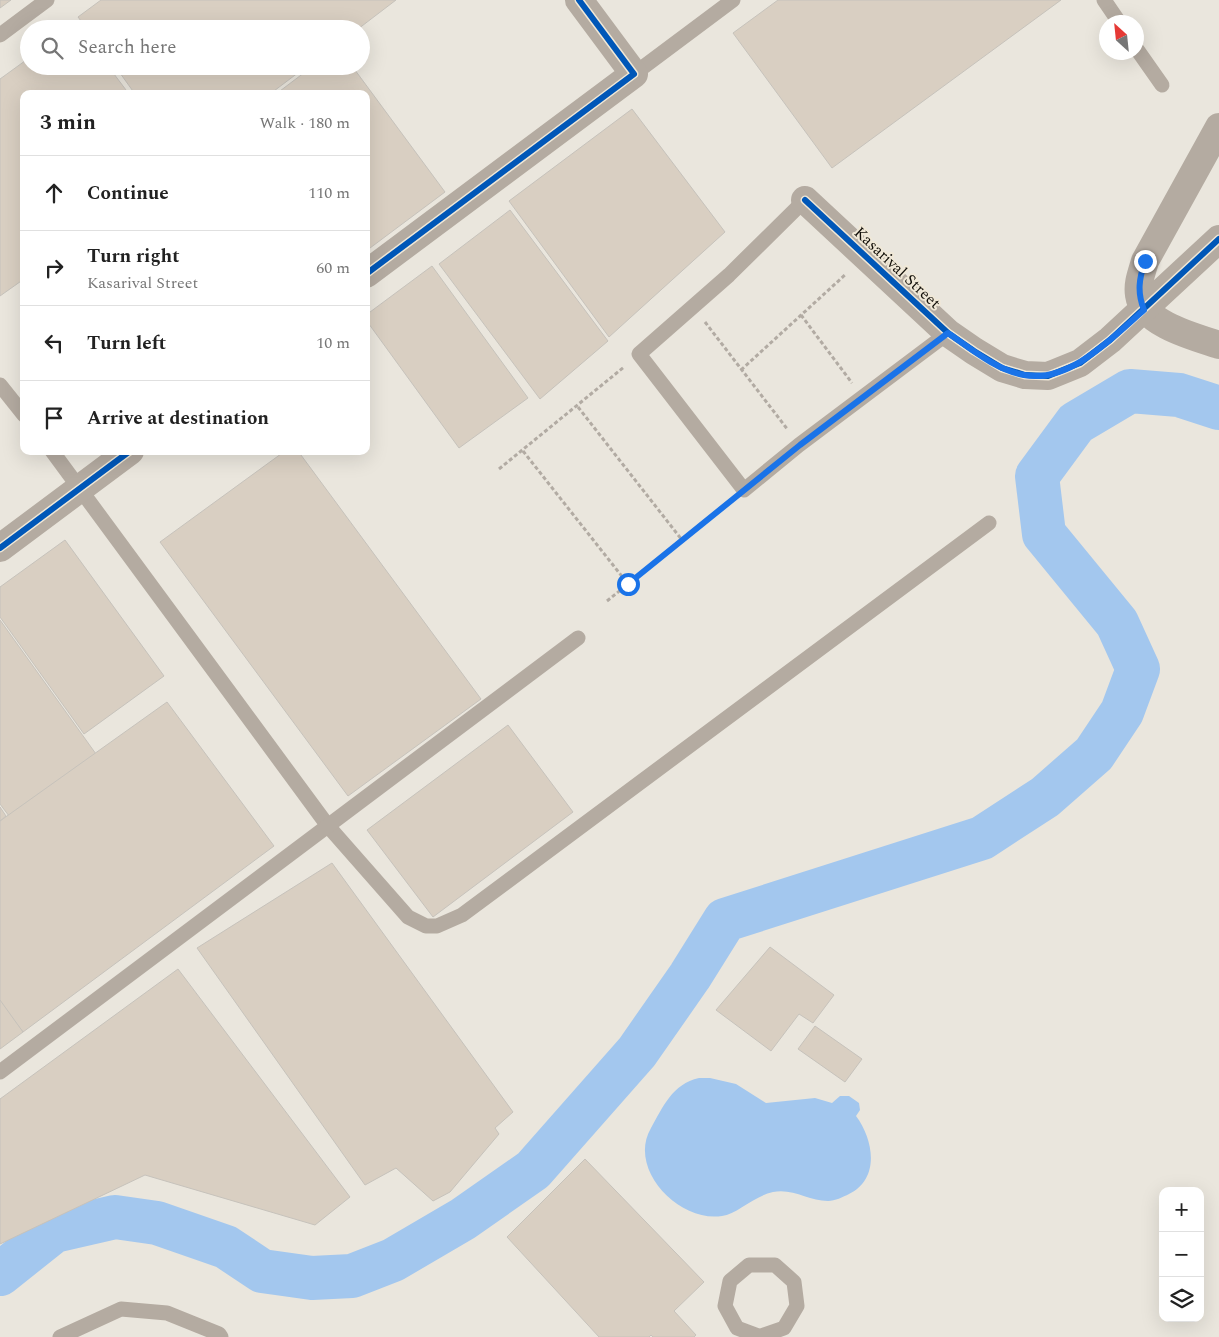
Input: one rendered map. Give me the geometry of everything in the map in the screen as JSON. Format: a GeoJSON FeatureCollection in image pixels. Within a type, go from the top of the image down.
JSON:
{"type":"FeatureCollection","features":[{"type":"Feature","properties":{"kind":"street"},"geometry":{"type":"LineString","coordinates":[[370,271],[634,74],[579,0]]}},
{"type":"Feature","properties":{"kind":"street"},"geometry":{"type":"LineString","coordinates":[[1219,127],[1145,261],[1139,279],[1139,296],[1144,310],[1159,321],[1180,332],[1219,345]]}},
{"type":"Feature","properties":{"kind":"street","name":"Kasarival Street"},"geometry":{"type":"LineString","coordinates":[[805,200],[948,333],[1002,368],[1024,376],[1048,376],[1080,363],[1144,310],[1219,239]]}},
{"type":"Feature","properties":{"kind":"street"},"geometry":{"type":"LineString","coordinates":[[0,548],[125,455]]}},
{"type":"Feature","properties":{"kind":"lane"},"geometry":{"type":"LineString","coordinates":[[21,20],[48,0]]}},
{"type":"Feature","properties":{"kind":"lane"},"geometry":{"type":"LineString","coordinates":[[634,74],[733,0]]}},
{"type":"Feature","properties":{"kind":"lane"},"geometry":{"type":"LineString","coordinates":[[1104,0],[1114,15]]}},
{"type":"Feature","properties":{"kind":"lane"},"geometry":{"type":"LineString","coordinates":[[0,35],[20,20]]}},
{"type":"Feature","properties":{"kind":"lane"},"geometry":{"type":"LineString","coordinates":[[1144,59],[1162,85]]}},
{"type":"Feature","properties":{"kind":"lane"},"geometry":{"type":"LineString","coordinates":[[805,200],[694,308],[639,354],[744,490],[800,445],[948,333]]}},
{"type":"Feature","properties":{"kind":"lane"},"geometry":{"type":"LineString","coordinates":[[0,384],[20,410]]}},
{"type":"Feature","properties":{"kind":"lane"},"geometry":{"type":"LineString","coordinates":[[55,455],[328,826],[408,917],[426,926],[437,926],[462,915],[989,523]]}},
{"type":"Feature","properties":{"kind":"lane"},"geometry":{"type":"LineString","coordinates":[[0,1072],[578,638]]}},
{"type":"Feature","properties":{"kind":"lane"},"geometry":{"type":"LineString","coordinates":[[750,1265],[775,1265],[794,1282],[797,1306],[784,1328],[761,1337],[737,1328],[725,1306],[730,1281],[750,1265]]}},
{"type":"Feature","properties":{"kind":"lane"},"geometry":{"type":"LineString","coordinates":[[60,1337],[121,1309],[167,1312],[219,1334],[221,1337]]}},
{"type":"Feature","properties":{"kind":"path"},"geometry":{"type":"LineString","coordinates":[[741,370],[865,256]]}},
{"type":"Feature","properties":{"kind":"path"},"geometry":{"type":"LineString","coordinates":[[694,308],[800,445]]}},
{"type":"Feature","properties":{"kind":"path"},"geometry":{"type":"LineString","coordinates":[[801,315],[863,397]]}},
{"type":"Feature","properties":{"kind":"path"},"geometry":{"type":"LineString","coordinates":[[499,470],[578,407],[639,354]]}},
{"type":"Feature","properties":{"kind":"path"},"geometry":{"type":"LineString","coordinates":[[578,407],[682,540]]}},
{"type":"Feature","properties":{"kind":"path"},"geometry":{"type":"LineString","coordinates":[[523,451],[628,584]]}},
{"type":"Feature","properties":{"kind":"path"},"geometry":{"type":"LineString","coordinates":[[607,601],[744,490]]}},
{"type":"Feature","properties":{"kind":"water"},"geometry":{"type":"Polygon","coordinates":[[[699,1078],[710,1078],[736,1084],[766,1103],[815,1098],[832,1103],[840,1096],[849,1096],[859,1103],[860,1110],[856,1116],[867,1136],[870,1147],[870,1169],[866,1179],[859,1187],[839,1199],[828,1201],[794,1193],[773,1192],[759,1197],[728,1215],[722,1216],[706,1216],[689,1211],[674,1202],[661,1190],[652,1176],[646,1160],[645,1144],[651,1128],[669,1097],[682,1085],[699,1078]]]}},
{"type":"Feature","properties":{"kind":"building"},"geometry":{"type":"Polygon","coordinates":[[[0,0],[11,0],[0,8],[0,0]]]}},
{"type":"Feature","properties":{"kind":"building"},"geometry":{"type":"Polygon","coordinates":[[[101,0],[396,0],[370,20],[80,20],[78,17],[101,0]]]}},
{"type":"Feature","properties":{"kind":"building"},"geometry":{"type":"Polygon","coordinates":[[[778,0],[1061,0],[832,168],[733,33],[778,0]]]}},
{"type":"Feature","properties":{"kind":"building"},"geometry":{"type":"Polygon","coordinates":[[[20,65],[20,75],[115,75],[126,90],[20,90],[20,282],[0,296],[0,79],[20,65]]]}},
{"type":"Feature","properties":{"kind":"building"},"geometry":{"type":"Polygon","coordinates":[[[121,75],[295,75],[275,90],[132,90],[121,75]]]}},
{"type":"Feature","properties":{"kind":"building"},"geometry":{"type":"Polygon","coordinates":[[[301,75],[359,75],[370,90],[281,90],[301,75]]]}},
{"type":"Feature","properties":{"kind":"building"},"geometry":{"type":"Polygon","coordinates":[[[370,90],[445,192],[370,248],[370,90]]]}},
{"type":"Feature","properties":{"kind":"building"},"geometry":{"type":"Polygon","coordinates":[[[632,109],[725,232],[609,337],[509,201],[632,109]]]}},
{"type":"Feature","properties":{"kind":"building"},"geometry":{"type":"Polygon","coordinates":[[[510,210],[608,341],[540,399],[439,264],[510,210]]]}},
{"type":"Feature","properties":{"kind":"building"},"geometry":{"type":"Polygon","coordinates":[[[432,266],[528,398],[459,448],[370,326],[370,312],[432,266]]]}},
{"type":"Feature","properties":{"kind":"building"},"geometry":{"type":"Polygon","coordinates":[[[280,455],[301,455],[481,699],[348,796],[160,542],[280,455]]]}},
{"type":"Feature","properties":{"kind":"building"},"geometry":{"type":"Polygon","coordinates":[[[65,540],[164,676],[84,734],[0,617],[0,587],[65,540]]]}},
{"type":"Feature","properties":{"kind":"building"},"geometry":{"type":"Polygon","coordinates":[[[0,620],[96,754],[9,816],[0,804],[0,620]]]}},
{"type":"Feature","properties":{"kind":"building"},"geometry":{"type":"Polygon","coordinates":[[[167,702],[274,846],[23,1032],[0,1002],[0,821],[167,702]]]}},
{"type":"Feature","properties":{"kind":"building"},"geometry":{"type":"Polygon","coordinates":[[[508,725],[573,812],[433,917],[367,830],[508,725]]]}},
{"type":"Feature","properties":{"kind":"building"},"geometry":{"type":"Polygon","coordinates":[[[0,807],[6,816],[0,821],[0,807]]]}},
{"type":"Feature","properties":{"kind":"building"},"geometry":{"type":"Polygon","coordinates":[[[332,863],[513,1112],[495,1128],[499,1134],[450,1192],[433,1201],[396,1168],[365,1185],[197,948],[332,863]]]}},
{"type":"Feature","properties":{"kind":"building"},"geometry":{"type":"Polygon","coordinates":[[[770,947],[834,995],[813,1023],[799,1014],[771,1051],[716,1010],[770,947]]]}},
{"type":"Feature","properties":{"kind":"building"},"geometry":{"type":"Polygon","coordinates":[[[178,969],[350,1197],[315,1225],[145,1175],[0,1244],[0,1099],[178,969]]]}},
{"type":"Feature","properties":{"kind":"building"},"geometry":{"type":"Polygon","coordinates":[[[0,1000],[23,1032],[0,1049],[0,1000]]]}},
{"type":"Feature","properties":{"kind":"building"},"geometry":{"type":"Polygon","coordinates":[[[815,1026],[862,1059],[845,1082],[798,1049],[815,1026]]]}},
{"type":"Feature","properties":{"kind":"building"},"geometry":{"type":"Polygon","coordinates":[[[585,1159],[704,1282],[674,1311],[696,1335],[694,1337],[653,1337],[651,1335],[649,1337],[599,1337],[507,1237],[585,1159]]]}},
{"type":"Feature","properties":{"kind":"waterway"},"geometry":{"type":"LineString","coordinates":[[0,1274],[54,1231],[115,1217],[157,1223],[226,1247],[262,1271],[312,1278],[352,1276],[393,1260],[463,1219],[533,1170],[637,1052],[690,976],[725,920],[982,838],[1045,797],[1094,754],[1122,712],[1138,669],[1117,623],[1044,534],[1037,476],[1076,423],[1130,391],[1179,395],[1219,408]]}},
{"type":"Feature","properties":{"kind":"cycle path"},"geometry":{"type":"LineString","coordinates":[[370,271],[634,74],[579,0]]}},
{"type":"Feature","properties":{"kind":"cycle path"},"geometry":{"type":"LineString","coordinates":[[805,200],[948,333],[1002,368],[1025,375],[1048,376],[1080,363],[1110,340],[1219,239]]}},
{"type":"Feature","properties":{"kind":"cycle path"},"geometry":{"type":"LineString","coordinates":[[0,548],[125,455]]}},
{"type":"Feature","properties":{"kind":"route"},"geometry":{"type":"LineString","coordinates":[[628,584],[800,445],[948,333],[1002,368],[1024,376],[1048,376],[1080,363],[1144,310],[1139,296],[1139,279],[1145,261]]}}]}
